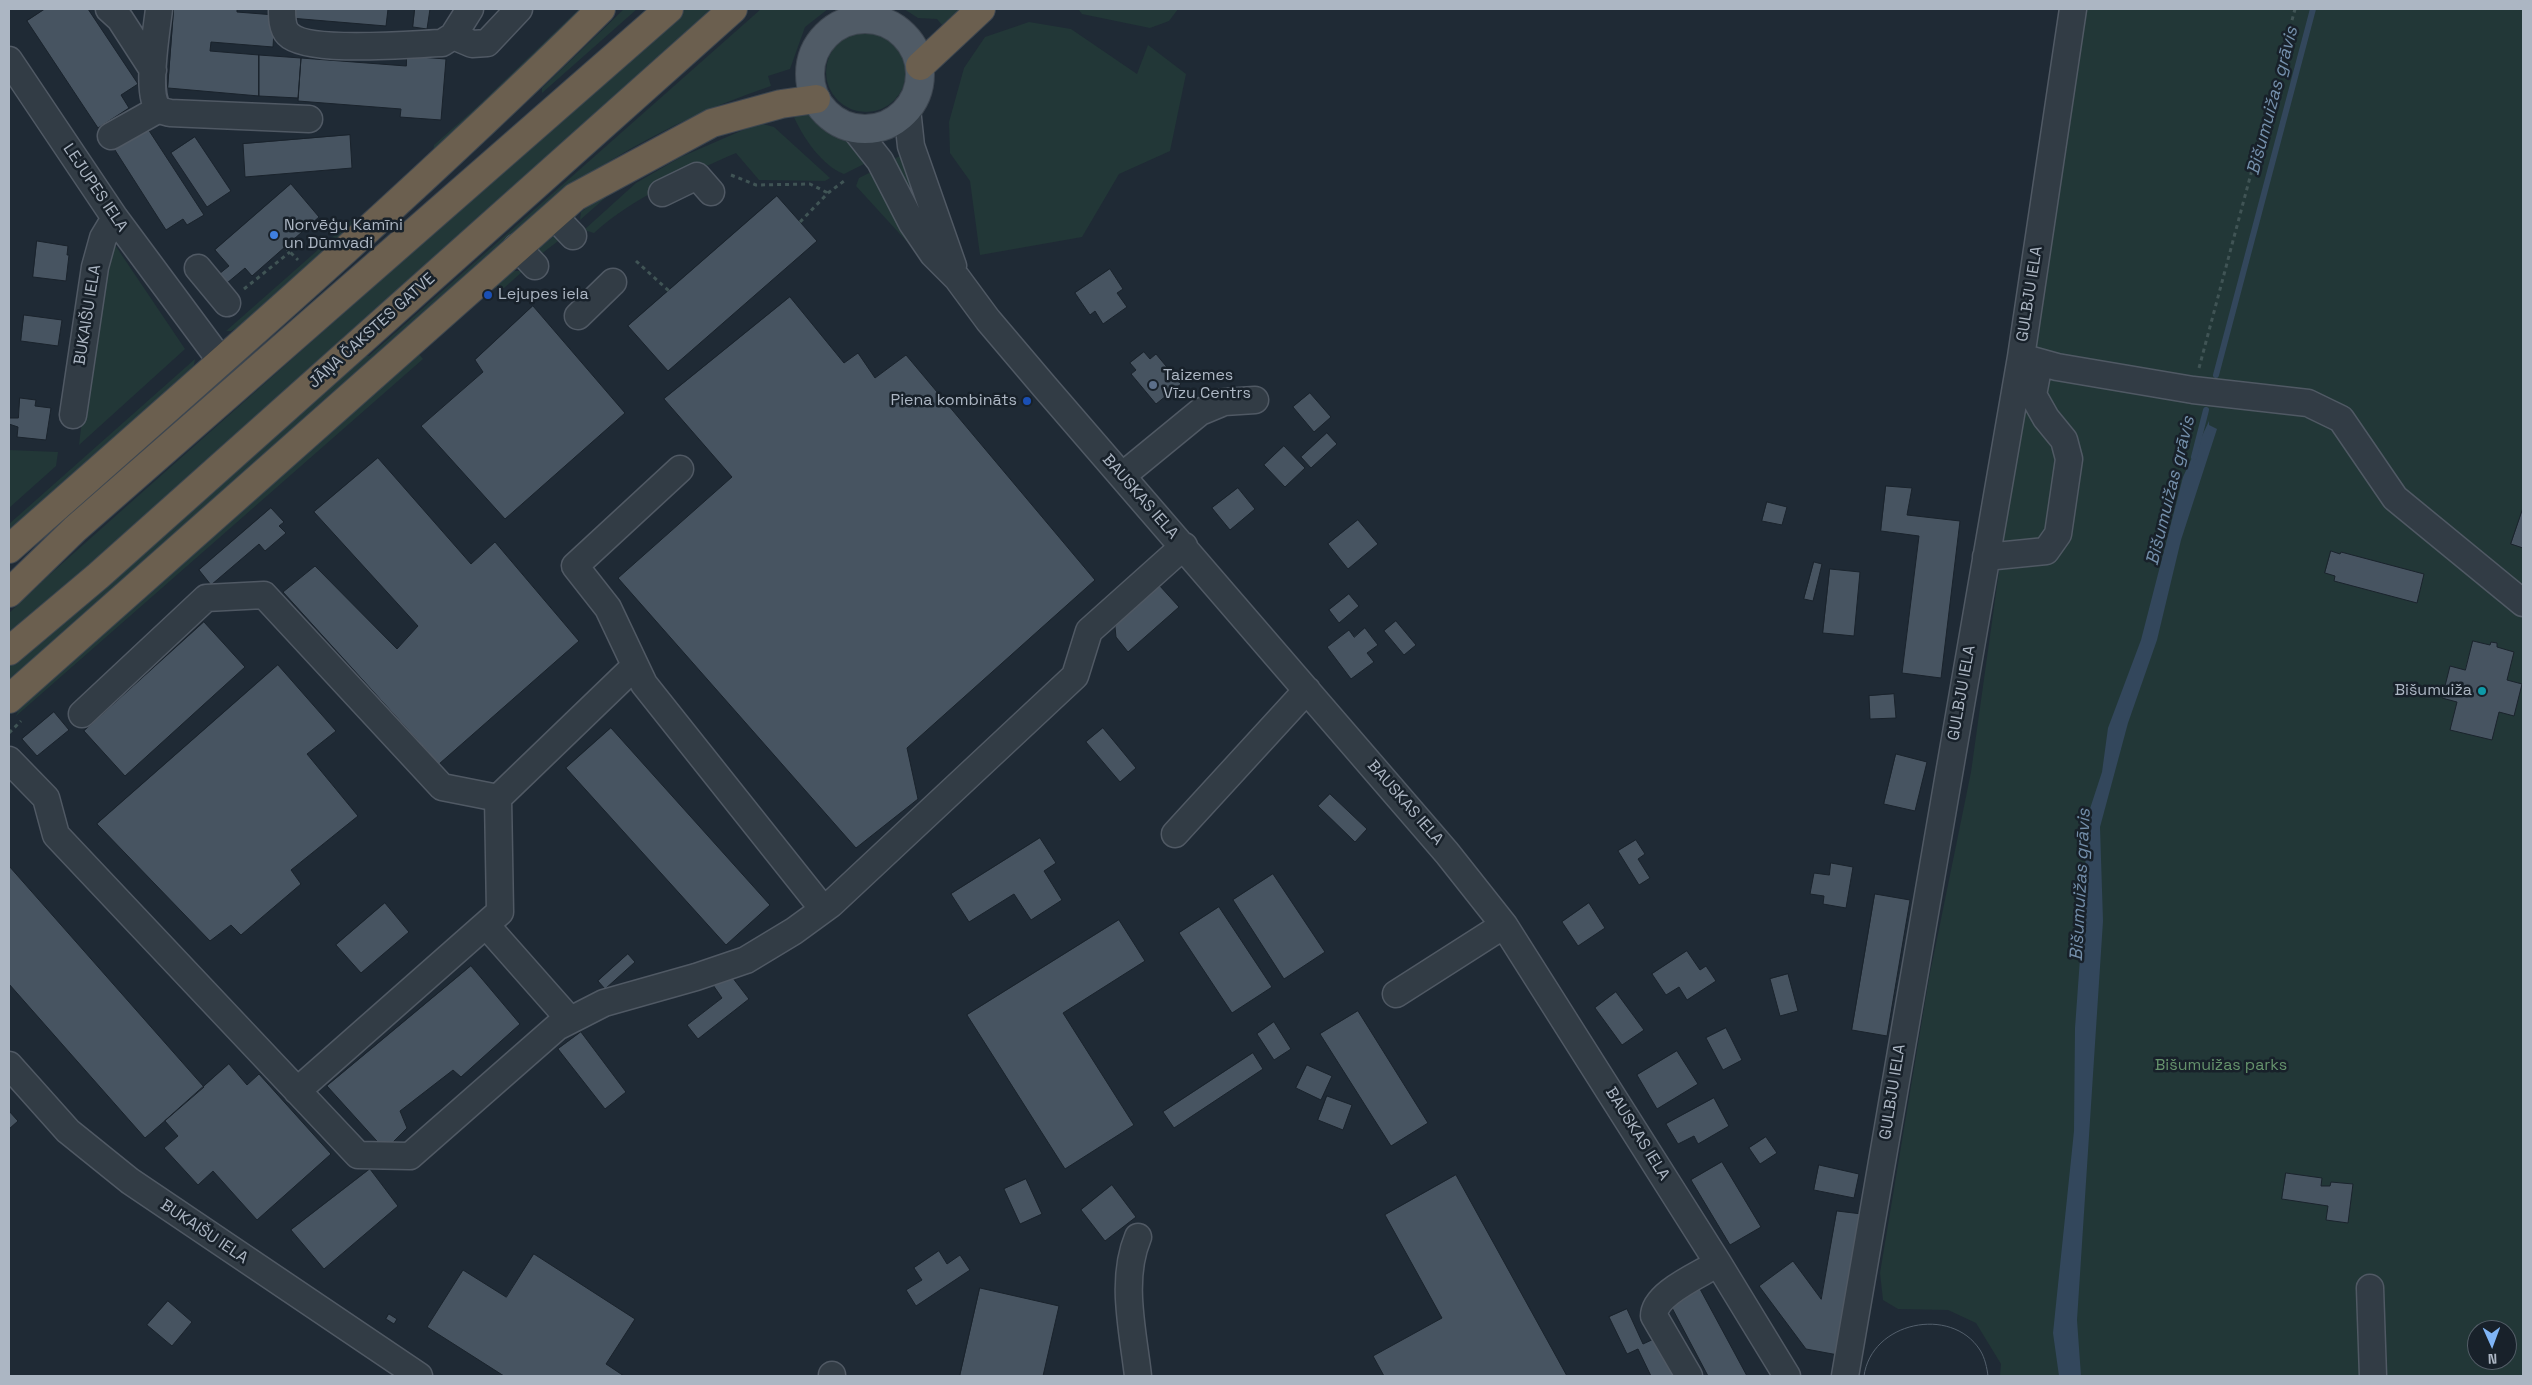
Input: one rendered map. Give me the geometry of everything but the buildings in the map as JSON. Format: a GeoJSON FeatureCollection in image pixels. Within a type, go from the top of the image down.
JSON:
{"type":"FeatureCollection","features":[{"type":"Feature","properties":{"kind":"highway"},"geometry":{"type":"LineString","coordinates":[[9,549],[221,361],[494,112],[600,9]]}},
{"type":"Feature","properties":{"kind":"highway"},"geometry":{"type":"LineString","coordinates":[[9,594],[75,529],[669,9]]}},
{"type":"Feature","properties":{"kind":"highway","name":"JĀŅA ČAKSTES GATVE"},"geometry":{"type":"LineString","coordinates":[[9,651],[106,570],[733,9]]}},
{"type":"Feature","properties":{"kind":"highway"},"geometry":{"type":"LineString","coordinates":[[920,66],[981,9]]}},
{"type":"Feature","properties":{"kind":"highway"},"geometry":{"type":"LineString","coordinates":[[9,699],[526,257],[554,216],[575,197],[696,130],[741,114],[816,99]]}},
{"type":"Feature","properties":{"kind":"main road"},"geometry":{"type":"LineString","coordinates":[[847,16],[877,20],[887,17],[915,50],[920,66],[920,81],[916,96],[907,109],[896,119],[883,126],[869,129],[854,128],[838,122],[825,112],[816,99],[810,74],[811,61],[823,38],[847,16]]}},
{"type":"Feature","properties":{"kind":"street"},"geometry":{"type":"LineString","coordinates":[[109,9],[120,19],[153,70]]}},
{"type":"Feature","properties":{"kind":"street"},"geometry":{"type":"LineString","coordinates":[[159,9],[153,70],[154,100],[159,109],[170,113],[309,119]]}},
{"type":"Feature","properties":{"kind":"street"},"geometry":{"type":"LineString","coordinates":[[282,9],[282,22],[288,34],[300,42],[335,46],[442,42],[453,36],[470,9]]}},
{"type":"Feature","properties":{"kind":"street"},"geometry":{"type":"LineString","coordinates":[[453,36],[472,44],[487,43],[519,9]]}},
{"type":"Feature","properties":{"kind":"street","name":"GULBJU IELA"},"geometry":{"type":"LineString","coordinates":[[1845,1376],[1986,557],[2030,360],[2073,9]]}},
{"type":"Feature","properties":{"kind":"street","name":"LEJUPES IELA"},"geometry":{"type":"LineString","coordinates":[[9,60],[115,218],[221,361]]}},
{"type":"Feature","properties":{"kind":"street"},"geometry":{"type":"LineString","coordinates":[[111,136],[159,109]]}},
{"type":"Feature","properties":{"kind":"street"},"geometry":{"type":"LineString","coordinates":[[907,109],[912,146],[917,163],[957,278]]}},
{"type":"Feature","properties":{"kind":"street"},"geometry":{"type":"LineString","coordinates":[[854,128],[880,161],[912,223],[933,254],[957,278]]}},
{"type":"Feature","properties":{"kind":"street"},"geometry":{"type":"LineString","coordinates":[[662,193],[697,176],[712,192]]}},
{"type":"Feature","properties":{"kind":"street"},"geometry":{"type":"LineString","coordinates":[[554,216],[573,236]]}},
{"type":"Feature","properties":{"kind":"street","name":"BUKAIŠU IELA"},"geometry":{"type":"LineString","coordinates":[[73,415],[95,266],[103,238],[115,218]]}},
{"type":"Feature","properties":{"kind":"street"},"geometry":{"type":"LineString","coordinates":[[180,305],[204,275],[227,303]]}},
{"type":"Feature","properties":{"kind":"street","name":"BAUSKAS IELA"},"geometry":{"type":"LineString","coordinates":[[957,278],[988,320],[1447,853],[1504,925],[1718,1263],[1787,1376]]}},
{"type":"Feature","properties":{"kind":"street"},"geometry":{"type":"LineString","coordinates":[[579,318],[613,282]]}},
{"type":"Feature","properties":{"kind":"street"},"geometry":{"type":"LineString","coordinates":[[1986,557],[2046,551],[2058,534],[2069,459],[2064,440],[2046,418],[2033,395],[2030,360],[2193,390],[2308,403],[2342,419],[2396,498],[2523,604]]}},
{"type":"Feature","properties":{"kind":"street"},"geometry":{"type":"LineString","coordinates":[[1122,476],[1200,412],[1224,402],[1255,400]]}},
{"type":"Feature","properties":{"kind":"street"},"geometry":{"type":"LineString","coordinates":[[680,469],[574,566],[608,608],[644,684],[823,909]]}},
{"type":"Feature","properties":{"kind":"street"},"geometry":{"type":"LineString","coordinates":[[9,760],[46,798],[56,835],[358,1155],[410,1156],[557,1027],[604,1002],[696,977],[746,960],[823,909],[1076,676],[1089,631],[1184,546]]}},
{"type":"Feature","properties":{"kind":"street"},"geometry":{"type":"LineString","coordinates":[[82,714],[206,598],[264,595],[442,787],[498,798]]}},
{"type":"Feature","properties":{"kind":"street"},"geometry":{"type":"LineString","coordinates":[[297,1090],[500,912],[498,798],[635,666]]}},
{"type":"Feature","properties":{"kind":"street"},"geometry":{"type":"LineString","coordinates":[[1175,834],[1307,690]]}},
{"type":"Feature","properties":{"kind":"street"},"geometry":{"type":"LineString","coordinates":[[486,925],[570,1020]]}},
{"type":"Feature","properties":{"kind":"street"},"geometry":{"type":"LineString","coordinates":[[1396,994],[1504,925]]}},
{"type":"Feature","properties":{"kind":"street","name":"BUKAIŠU IELA"},"geometry":{"type":"LineString","coordinates":[[9,1065],[68,1131],[130,1181],[410,1374]]}},
{"type":"Feature","properties":{"kind":"street"},"geometry":{"type":"LineString","coordinates":[[1138,1237],[1130,1260],[1129,1283],[1138,1376]]}},
{"type":"Feature","properties":{"kind":"street"},"geometry":{"type":"LineString","coordinates":[[1688,1376],[1654,1316],[1654,1308],[1659,1300],[1670,1291],[1718,1263]]}},
{"type":"Feature","properties":{"kind":"street"},"geometry":{"type":"LineString","coordinates":[[2370,1288],[2373,1376]]}},
{"type":"Feature","properties":{"kind":"path"},"geometry":{"type":"LineString","coordinates":[[2193,390],[2295,9]]}},
{"type":"Feature","properties":{"kind":"path"},"geometry":{"type":"LineString","coordinates":[[731,175],[756,185],[810,184],[828,193]]}},
{"type":"Feature","properties":{"kind":"path"},"geometry":{"type":"LineString","coordinates":[[800,222],[828,193],[844,181]]}},
{"type":"Feature","properties":{"kind":"path"},"geometry":{"type":"LineString","coordinates":[[285,247],[298,260]]}},
{"type":"Feature","properties":{"kind":"path"},"geometry":{"type":"LineString","coordinates":[[227,303],[290,252]]}},
{"type":"Feature","properties":{"kind":"path"},"geometry":{"type":"LineString","coordinates":[[636,260],[669,291]]}},
{"type":"Feature","properties":{"kind":"green space"},"geometry":{"type":"Polygon","coordinates":[[[579,9],[588,9],[433,154],[434,145],[478,106],[579,9]]]}},
{"type":"Feature","properties":{"kind":"green space"},"geometry":{"type":"Polygon","coordinates":[[[624,9],[637,9],[542,93],[542,88],[624,9]]]}},
{"type":"Feature","properties":{"kind":"green space"},"geometry":{"type":"Polygon","coordinates":[[[684,9],[716,9],[221,450],[9,636],[9,613],[48,576],[390,272],[508,163],[684,9]]]}},
{"type":"Feature","properties":{"kind":"green space"},"geometry":{"type":"Polygon","coordinates":[[[761,9],[828,9],[805,27],[790,69],[768,76],[771,86],[722,104],[676,125],[630,149],[586,176],[9,684],[9,666],[366,356],[369,356],[761,9]]]}},
{"type":"Feature","properties":{"kind":"green space"},"geometry":{"type":"Polygon","coordinates":[[[904,9],[961,9],[942,25],[937,19],[918,18],[904,9]]]}},
{"type":"Feature","properties":{"kind":"green space"},"geometry":{"type":"Polygon","coordinates":[[[1078,9],[1178,9],[1169,21],[1150,28],[1082,14],[1078,9]]]}},
{"type":"Feature","properties":{"kind":"green space","name":"Bišumuižas parks"},"geometry":{"type":"Polygon","coordinates":[[[2084,9],[2523,9],[2523,508],[2511,544],[2523,548],[2523,1376],[2000,1376],[2001,1364],[1976,1323],[1948,1310],[1898,1309],[1883,1300],[1880,1273],[1929,978],[1971,772],[2033,328],[2084,9]]]}},
{"type":"Feature","properties":{"kind":"green space"},"geometry":{"type":"Polygon","coordinates":[[[1029,22],[1071,29],[1137,74],[1148,45],[1186,74],[1170,151],[1119,174],[1082,237],[980,255],[970,181],[950,153],[949,122],[964,68],[985,37],[1029,22]]]}},
{"type":"Feature","properties":{"kind":"green space"},"geometry":{"type":"Polygon","coordinates":[[[866,32],[881,35],[894,44],[903,57],[906,72],[903,87],[894,100],[881,109],[866,112],[851,109],[838,100],[829,87],[826,72],[829,57],[838,44],[851,35],[866,32]]]}},
{"type":"Feature","properties":{"kind":"green space"},"geometry":{"type":"Polygon","coordinates":[[[804,109],[828,127],[850,139],[870,161],[844,174],[828,164],[807,141],[793,115],[804,109]]]}},
{"type":"Feature","properties":{"kind":"green space"},"geometry":{"type":"Polygon","coordinates":[[[759,123],[774,127],[830,178],[825,181],[759,180],[736,153],[680,178],[644,197],[626,208],[594,233],[584,230],[636,183],[681,157],[759,123]]]}},
{"type":"Feature","properties":{"kind":"green space"},"geometry":{"type":"Polygon","coordinates":[[[904,154],[923,208],[918,211],[890,161],[904,154]]]}},
{"type":"Feature","properties":{"kind":"green space"},"geometry":{"type":"Polygon","coordinates":[[[875,170],[931,268],[856,186],[859,178],[875,170]]]}},
{"type":"Feature","properties":{"kind":"green space"},"geometry":{"type":"Polygon","coordinates":[[[612,189],[613,191],[580,220],[581,212],[612,189]]]}},
{"type":"Feature","properties":{"kind":"green space"},"geometry":{"type":"Polygon","coordinates":[[[353,219],[356,225],[248,321],[231,331],[226,331],[353,219]]]}},
{"type":"Feature","properties":{"kind":"green space"},"geometry":{"type":"Polygon","coordinates":[[[560,231],[562,238],[540,255],[537,250],[560,231]]]}},
{"type":"Feature","properties":{"kind":"green space"},"geometry":{"type":"Polygon","coordinates":[[[115,245],[185,349],[79,445],[100,271],[115,245]]]}},
{"type":"Feature","properties":{"kind":"green space"},"geometry":{"type":"Polygon","coordinates":[[[511,271],[523,271],[504,288],[492,288],[511,271]]]}},
{"type":"Feature","properties":{"kind":"green space"},"geometry":{"type":"Polygon","coordinates":[[[419,354],[423,359],[16,716],[22,702],[419,354]]]}},
{"type":"Feature","properties":{"kind":"green space"},"geometry":{"type":"Polygon","coordinates":[[[195,359],[194,365],[185,375],[9,532],[9,524],[195,359]]]}},
{"type":"Feature","properties":{"kind":"green space"},"geometry":{"type":"Polygon","coordinates":[[[9,450],[58,452],[56,466],[9,508],[9,450]]]}},
{"type":"Feature","properties":{"kind":"water"},"geometry":{"type":"Polygon","coordinates":[[[2209,421],[2209,425],[2217,429],[2181,540],[2157,640],[2128,723],[2100,827],[2103,921],[2077,1320],[2081,1376],[2059,1376],[2053,1333],[2074,1131],[2075,1028],[2086,875],[2084,827],[2102,772],[2108,728],[2141,640],[2183,477],[2209,421]]]}},
{"type":"Feature","properties":{"kind":"waterway","name":"Bišumuižas grāvis"},"geometry":{"type":"LineString","coordinates":[[2216,375],[2313,9]]}},
{"type":"Feature","properties":{"kind":"waterway","name":"Bišumuižas grāvis"},"geometry":{"type":"LineString","coordinates":[[2194,457],[2206,410]]}},
{"type":"Feature","properties":{"kind":"tram line"},"geometry":{"type":"LineString","coordinates":[[1864,1376],[1870,1358],[1881,1343],[1896,1332],[1914,1326],[1932,1324],[1951,1327],[1967,1336],[1982,1353],[1988,1376]]}},
{"type":"Feature","properties":{"kind":"place","name":"Norvēģu Kamīni un Dūmvadi"},"geometry":{"type":"Point","coordinates":[274,235]}},
{"type":"Feature","properties":{"kind":"place","name":"Lejupes iela"},"geometry":{"type":"Point","coordinates":[488,295]}},
{"type":"Feature","properties":{"kind":"place","name":"Taizemes Vīzu Centrs"},"geometry":{"type":"Point","coordinates":[1153,385]}},
{"type":"Feature","properties":{"kind":"place","name":"Piena kombināts"},"geometry":{"type":"Point","coordinates":[1027,401]}},
{"type":"Feature","properties":{"kind":"place","name":"Bišumuiža"},"geometry":{"type":"Point","coordinates":[2482,691]}}]}
